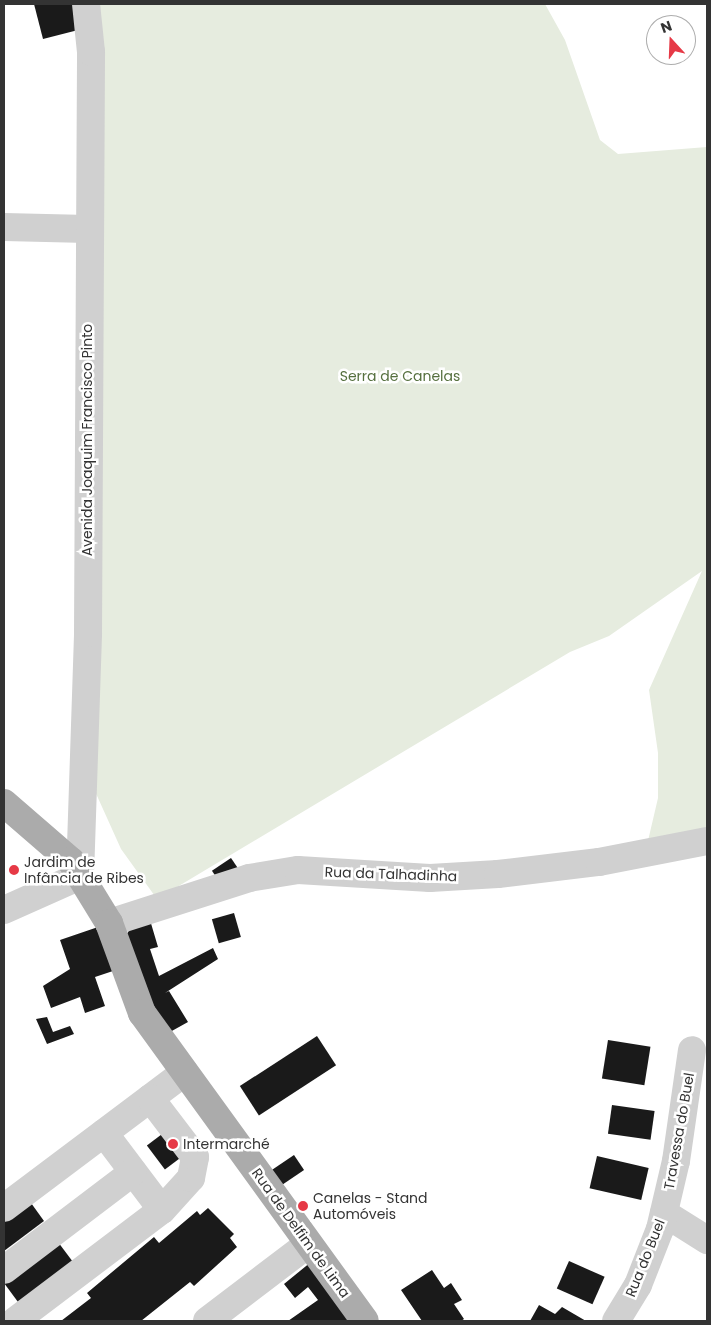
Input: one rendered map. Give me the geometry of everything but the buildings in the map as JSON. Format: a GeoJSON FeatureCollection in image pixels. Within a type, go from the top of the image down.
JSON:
{"type":"FeatureCollection","features":[{"type":"Feature","properties":{"kind":"main road","name":"Rua de Delfim de Lima"},"geometry":{"type":"LineString","coordinates":[[4,803],[70,861],[109,923],[142,1013],[365,1321]]}},
{"type":"Feature","properties":{"kind":"street","name":"Avenida Joaquim Francisco Pinto"},"geometry":{"type":"LineString","coordinates":[[80,876],[88,633],[88,229],[91,52],[86,4]]}},
{"type":"Feature","properties":{"kind":"street"},"geometry":{"type":"LineString","coordinates":[[4,227],[88,229]]}},
{"type":"Feature","properties":{"kind":"street","name":"Rua da Talhadinha"},"geometry":{"type":"LineString","coordinates":[[109,923],[249,878],[298,870],[430,878],[498,874],[599,862],[707,841]]}},
{"type":"Feature","properties":{"kind":"street"},"geometry":{"type":"LineString","coordinates":[[4,910],[80,876]]}},
{"type":"Feature","properties":{"kind":"street","name":"Travessa do Buel"},"geometry":{"type":"LineString","coordinates":[[664,1213],[692,1050]]}},
{"type":"Feature","properties":{"kind":"street"},"geometry":{"type":"LineString","coordinates":[[4,1208],[184,1072]]}},
{"type":"Feature","properties":{"kind":"street"},"geometry":{"type":"LineString","coordinates":[[15,1321],[162,1210],[191,1178],[195,1157],[150,1098]]}},
{"type":"Feature","properties":{"kind":"street"},"geometry":{"type":"LineString","coordinates":[[104,1133],[162,1210]]}},
{"type":"Feature","properties":{"kind":"street"},"geometry":{"type":"LineString","coordinates":[[4,1270],[133,1172]]}},
{"type":"Feature","properties":{"kind":"street","name":"Rua do Buel"},"geometry":{"type":"LineString","coordinates":[[616,1321],[638,1285],[664,1213],[707,1240]]}},
{"type":"Feature","properties":{"kind":"street"},"geometry":{"type":"LineString","coordinates":[[207,1321],[308,1244]]}},
{"type":"Feature","properties":{"kind":"street"},"geometry":{"type":"LineString","coordinates":[[4,1313],[10,1321]]}},
{"type":"Feature","properties":{"kind":"green space","name":"Serra de Canelas"},"geometry":{"type":"Polygon","coordinates":[[[92,4],[545,4],[565,40],[600,140],[618,154],[707,147],[707,833],[647,845],[658,798],[658,753],[649,690],[702,571],[609,636],[570,652],[157,899],[121,849],[89,778],[92,4]]]}},
{"type":"Feature","properties":{"kind":"place","name":"Jardim de Infância de Ribes"},"geometry":{"type":"Point","coordinates":[14,870]}},
{"type":"Feature","properties":{"kind":"place","name":"Intermarché"},"geometry":{"type":"Point","coordinates":[173,1144]}},
{"type":"Feature","properties":{"kind":"place","name":"Canelas - Stand Automóveis"},"geometry":{"type":"Point","coordinates":[303,1206]}}]}
